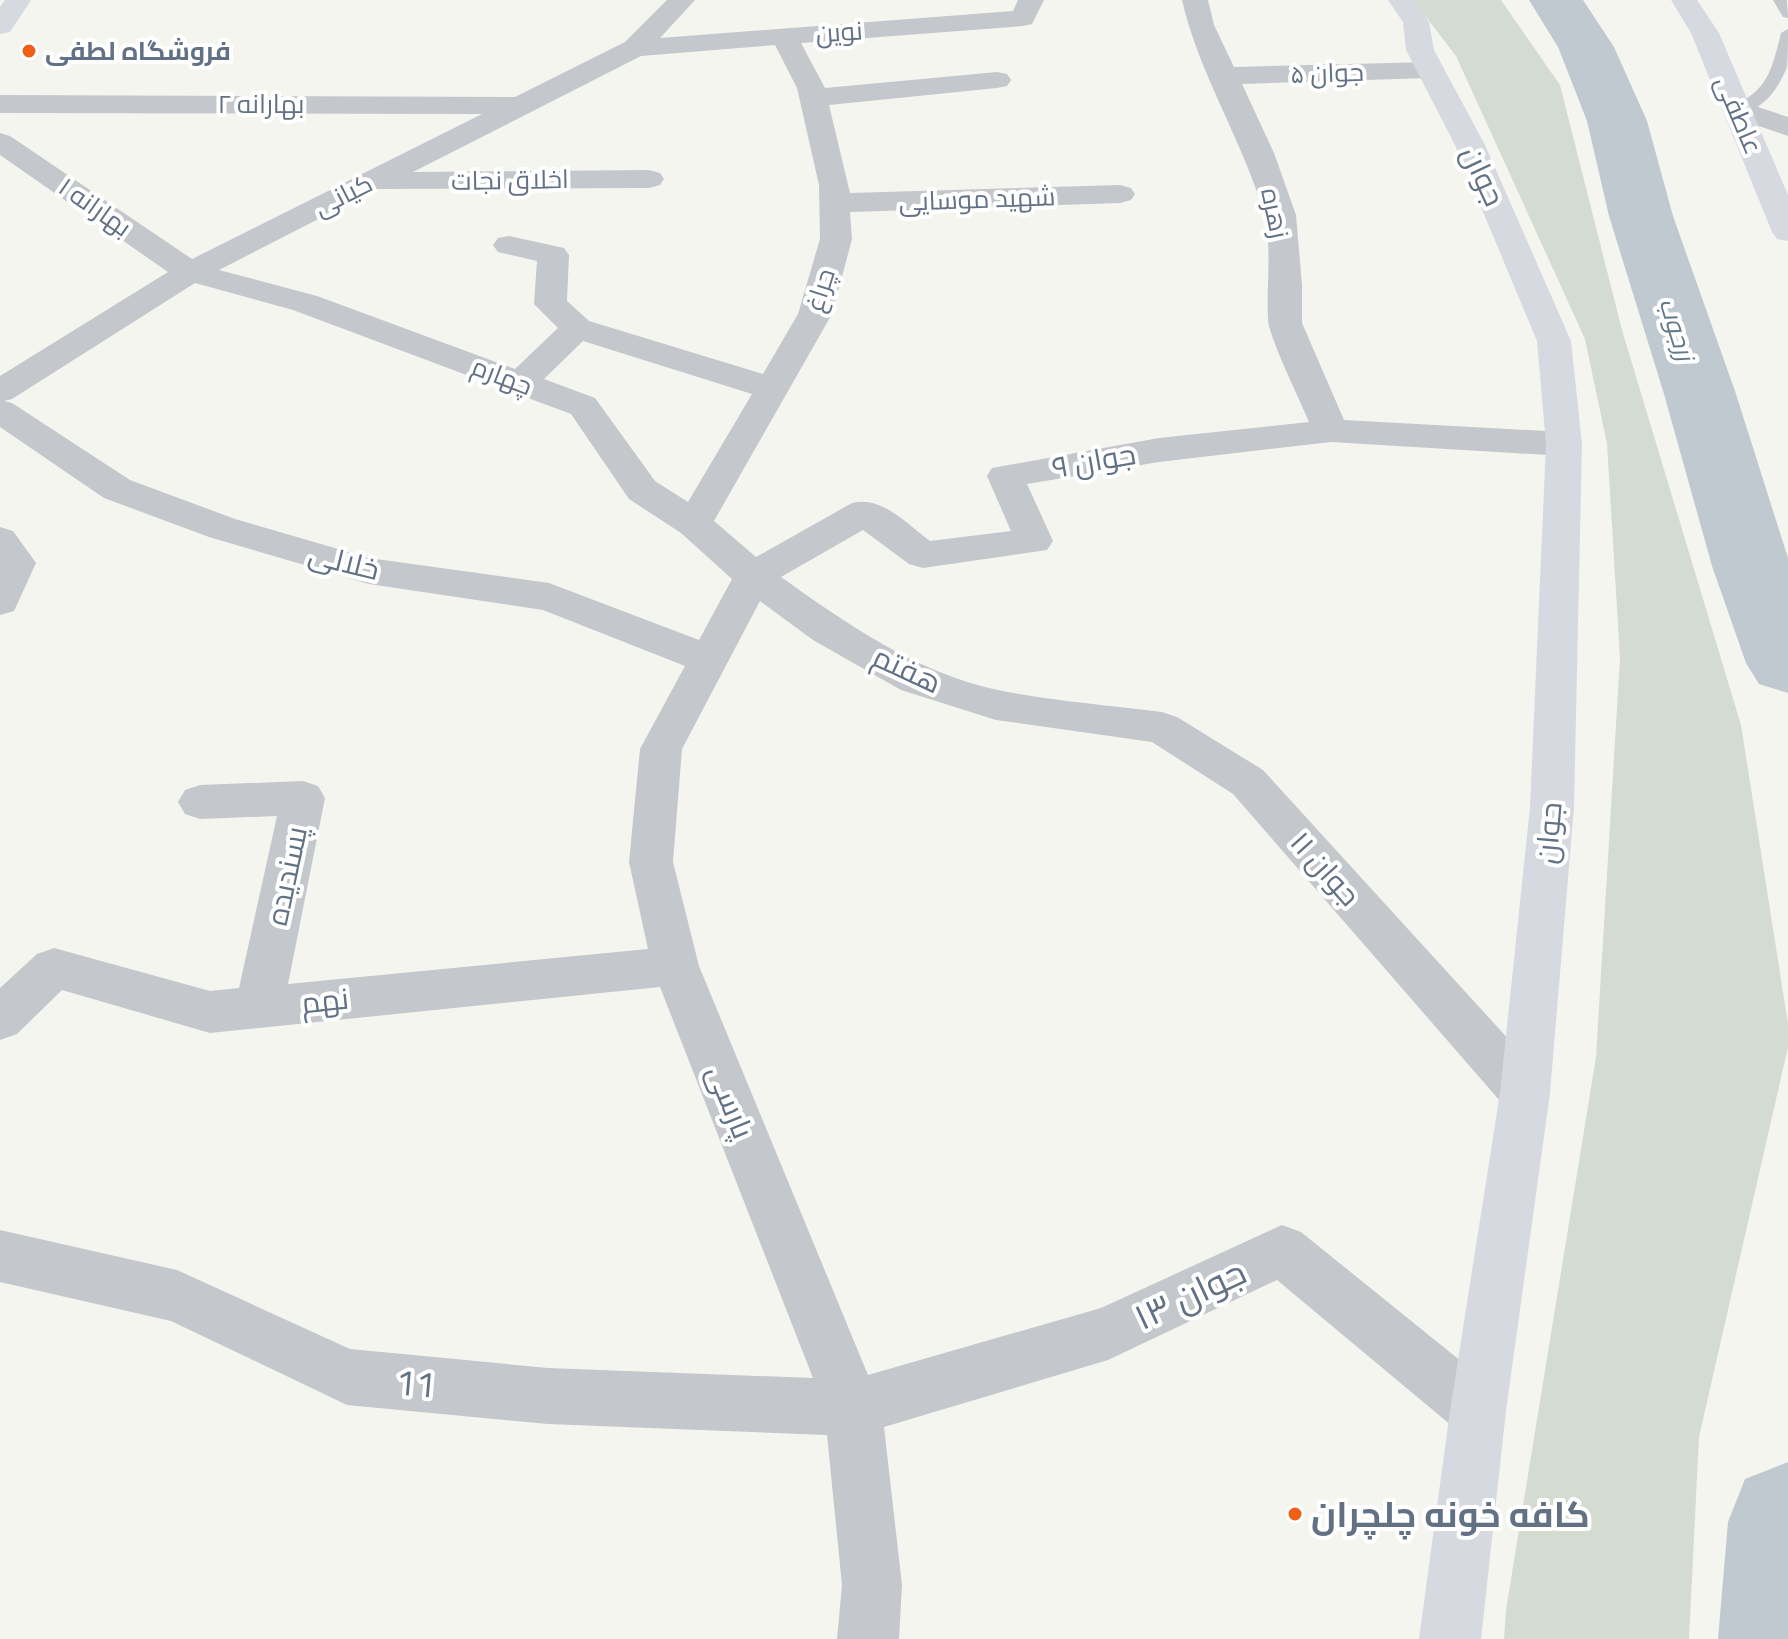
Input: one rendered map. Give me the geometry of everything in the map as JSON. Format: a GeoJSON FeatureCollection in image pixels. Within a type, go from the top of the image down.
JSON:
{"type":"FeatureCollection","features":[{"type":"Feature","properties":{"kind":"main road"},"geometry":{"type":"LineString","coordinates":[[0,26],[18,0]]}},
{"type":"Feature","properties":{"kind":"main road","name":"عاطفی"},"geometry":{"type":"LineString","coordinates":[[1684,0],[1705,33],[1788,232]]}},
{"type":"Feature","properties":{"kind":"main road","name":"جوان"},"geometry":{"type":"LineString","coordinates":[[1392,10],[1391,30],[1425,60],[1470,145],[1554,341],[1564,444],[1552,807],[1525,1093],[1478,1411],[1450,1639]]}},
{"type":"Feature","properties":{"kind":"street","name":"کیانی"},"geometry":{"type":"LineString","coordinates":[[0,391],[190,272],[635,48],[682,0]]}},
{"type":"Feature","properties":{"kind":"street","name":"نوین"},"geometry":{"type":"LineString","coordinates":[[635,48],[1023,18],[1031,0]]}},
{"type":"Feature","properties":{"kind":"street","name":"زهره"},"geometry":{"type":"LineString","coordinates":[[1195,0],[1201,25],[1259,153],[1280,215],[1286,285],[1285,323],[1331,431]]}},
{"type":"Feature","properties":{"kind":"street","name":"چراغ"},"geometry":{"type":"LineString","coordinates":[[694,524],[815,314],[836,239],[834,185],[813,98],[784,36]]}},
{"type":"Feature","properties":{"kind":"street","name":"جوان ۵"},"geometry":{"type":"LineString","coordinates":[[1223,76],[1425,60]]}},
{"type":"Feature","properties":{"kind":"street"},"geometry":{"type":"LineString","coordinates":[[813,98],[997,80]]}},
{"type":"Feature","properties":{"kind":"street","name":"بهارانه ۲"},"geometry":{"type":"LineString","coordinates":[[0,104],[523,105]]}},
{"type":"Feature","properties":{"kind":"street"},"geometry":{"type":"LineString","coordinates":[[1737,109],[1788,127]]}},
{"type":"Feature","properties":{"kind":"street","name":"بهارانه ۱"},"geometry":{"type":"LineString","coordinates":[[0,142],[190,272]]}},
{"type":"Feature","properties":{"kind":"street","name":"اخلاق نجات"},"geometry":{"type":"LineString","coordinates":[[371,181],[649,179]]}},
{"type":"Feature","properties":{"kind":"street","name":"شهید موسایی"},"geometry":{"type":"LineString","coordinates":[[834,203],[1120,194]]}},
{"type":"Feature","properties":{"kind":"street"},"geometry":{"type":"LineString","coordinates":[[509,245],[553,255],[550,304],[577,328],[773,389]]}},
{"type":"Feature","properties":{"kind":"street","name":"چهارم"},"geometry":{"type":"LineString","coordinates":[[190,272],[305,303],[583,406],[642,490],[694,524],[753,576]]}},
{"type":"Feature","properties":{"kind":"street"},"geometry":{"type":"LineString","coordinates":[[520,383],[577,328]]}},
{"type":"Feature","properties":{"kind":"street","name":"خلالی"},"geometry":{"type":"LineString","coordinates":[[0,411],[117,489],[222,528],[369,571],[549,597],[709,660]]}},
{"type":"Feature","properties":{"kind":"street","name":"جوان ۹"},"geometry":{"type":"LineString","coordinates":[[753,576],[865,512],[923,555],[1034,541],[1005,476],[1159,450],[1331,431],[1564,444]]}},
{"type":"Feature","properties":{"kind":"street"},"geometry":{"type":"LineString","coordinates":[[0,540],[17,563],[0,601]]}},
{"type":"Feature","properties":{"kind":"street","name":"پارسی"},"geometry":{"type":"LineString","coordinates":[[753,576],[661,749],[651,862],[675,966],[853,1408],[872,1585],[868,1639]]}},
{"type":"Feature","properties":{"kind":"street","name":"هفتم"},"geometry":{"type":"LineString","coordinates":[[753,576],[827,630],[915,679],[996,705],[1080,715]]}},
{"type":"Feature","properties":{"kind":"street","name":"جوان ۱۱"},"geometry":{"type":"LineString","coordinates":[[1080,715],[1162,728],[1248,782],[1525,1093]]}},
{"type":"Feature","properties":{"kind":"street","name":"پسندیده"},"geometry":{"type":"LineString","coordinates":[[200,802],[303,798],[259,1008]]}},
{"type":"Feature","properties":{"kind":"street","name":"نهم"},"geometry":{"type":"LineString","coordinates":[[0,1019],[54,968],[210,1012],[675,966]]}},
{"type":"Feature","properties":{"kind":"street","name":"جوان ۱۳"},"geometry":{"type":"LineString","coordinates":[[853,1408],[1108,1333],[1282,1250],[1478,1411]]}},
{"type":"Feature","properties":{"kind":"street","name":"11"},"geometry":{"type":"LineString","coordinates":[[0,1256],[177,1296],[347,1377],[548,1396],[853,1408]]}},
{"type":"Feature","properties":{"kind":"lane"},"geometry":{"type":"LineString","coordinates":[[1780,0],[1788,14]]}},
{"type":"Feature","properties":{"kind":"lane"},"geometry":{"type":"LineString","coordinates":[[1737,109],[1760,100],[1781,64],[1788,33]]}},
{"type":"Feature","properties":{"kind":"shaded area"},"geometry":{"type":"Polygon","coordinates":[[[1413,0],[1501,0],[1560,85],[1622,330],[1741,725],[1788,1024],[1788,1047],[1699,1437],[1689,1639],[1504,1639],[1506,1610],[1596,1057],[1620,658],[1607,444],[1585,339],[1456,56],[1413,0]]]}},
{"type":"Feature","properties":{"kind":"waterway","name":"زرجوب"},"geometry":{"type":"LineString","coordinates":[[1556,0],[1586,47],[1617,121],[1641,216],[1700,394],[1751,566],[1788,663]]}},
{"type":"Feature","properties":{"kind":"waterway","name":"زرجوب"},"geometry":{"type":"LineString","coordinates":[[1781,1639],[1788,1522]]}},
{"type":"Feature","properties":{"kind":"place","name":"فروشگاه لطفی"},"geometry":{"type":"Point","coordinates":[29,51]}},
{"type":"Feature","properties":{"kind":"place","name":"کافه خونه چلچران"},"geometry":{"type":"Point","coordinates":[1295,1514]}}]}
